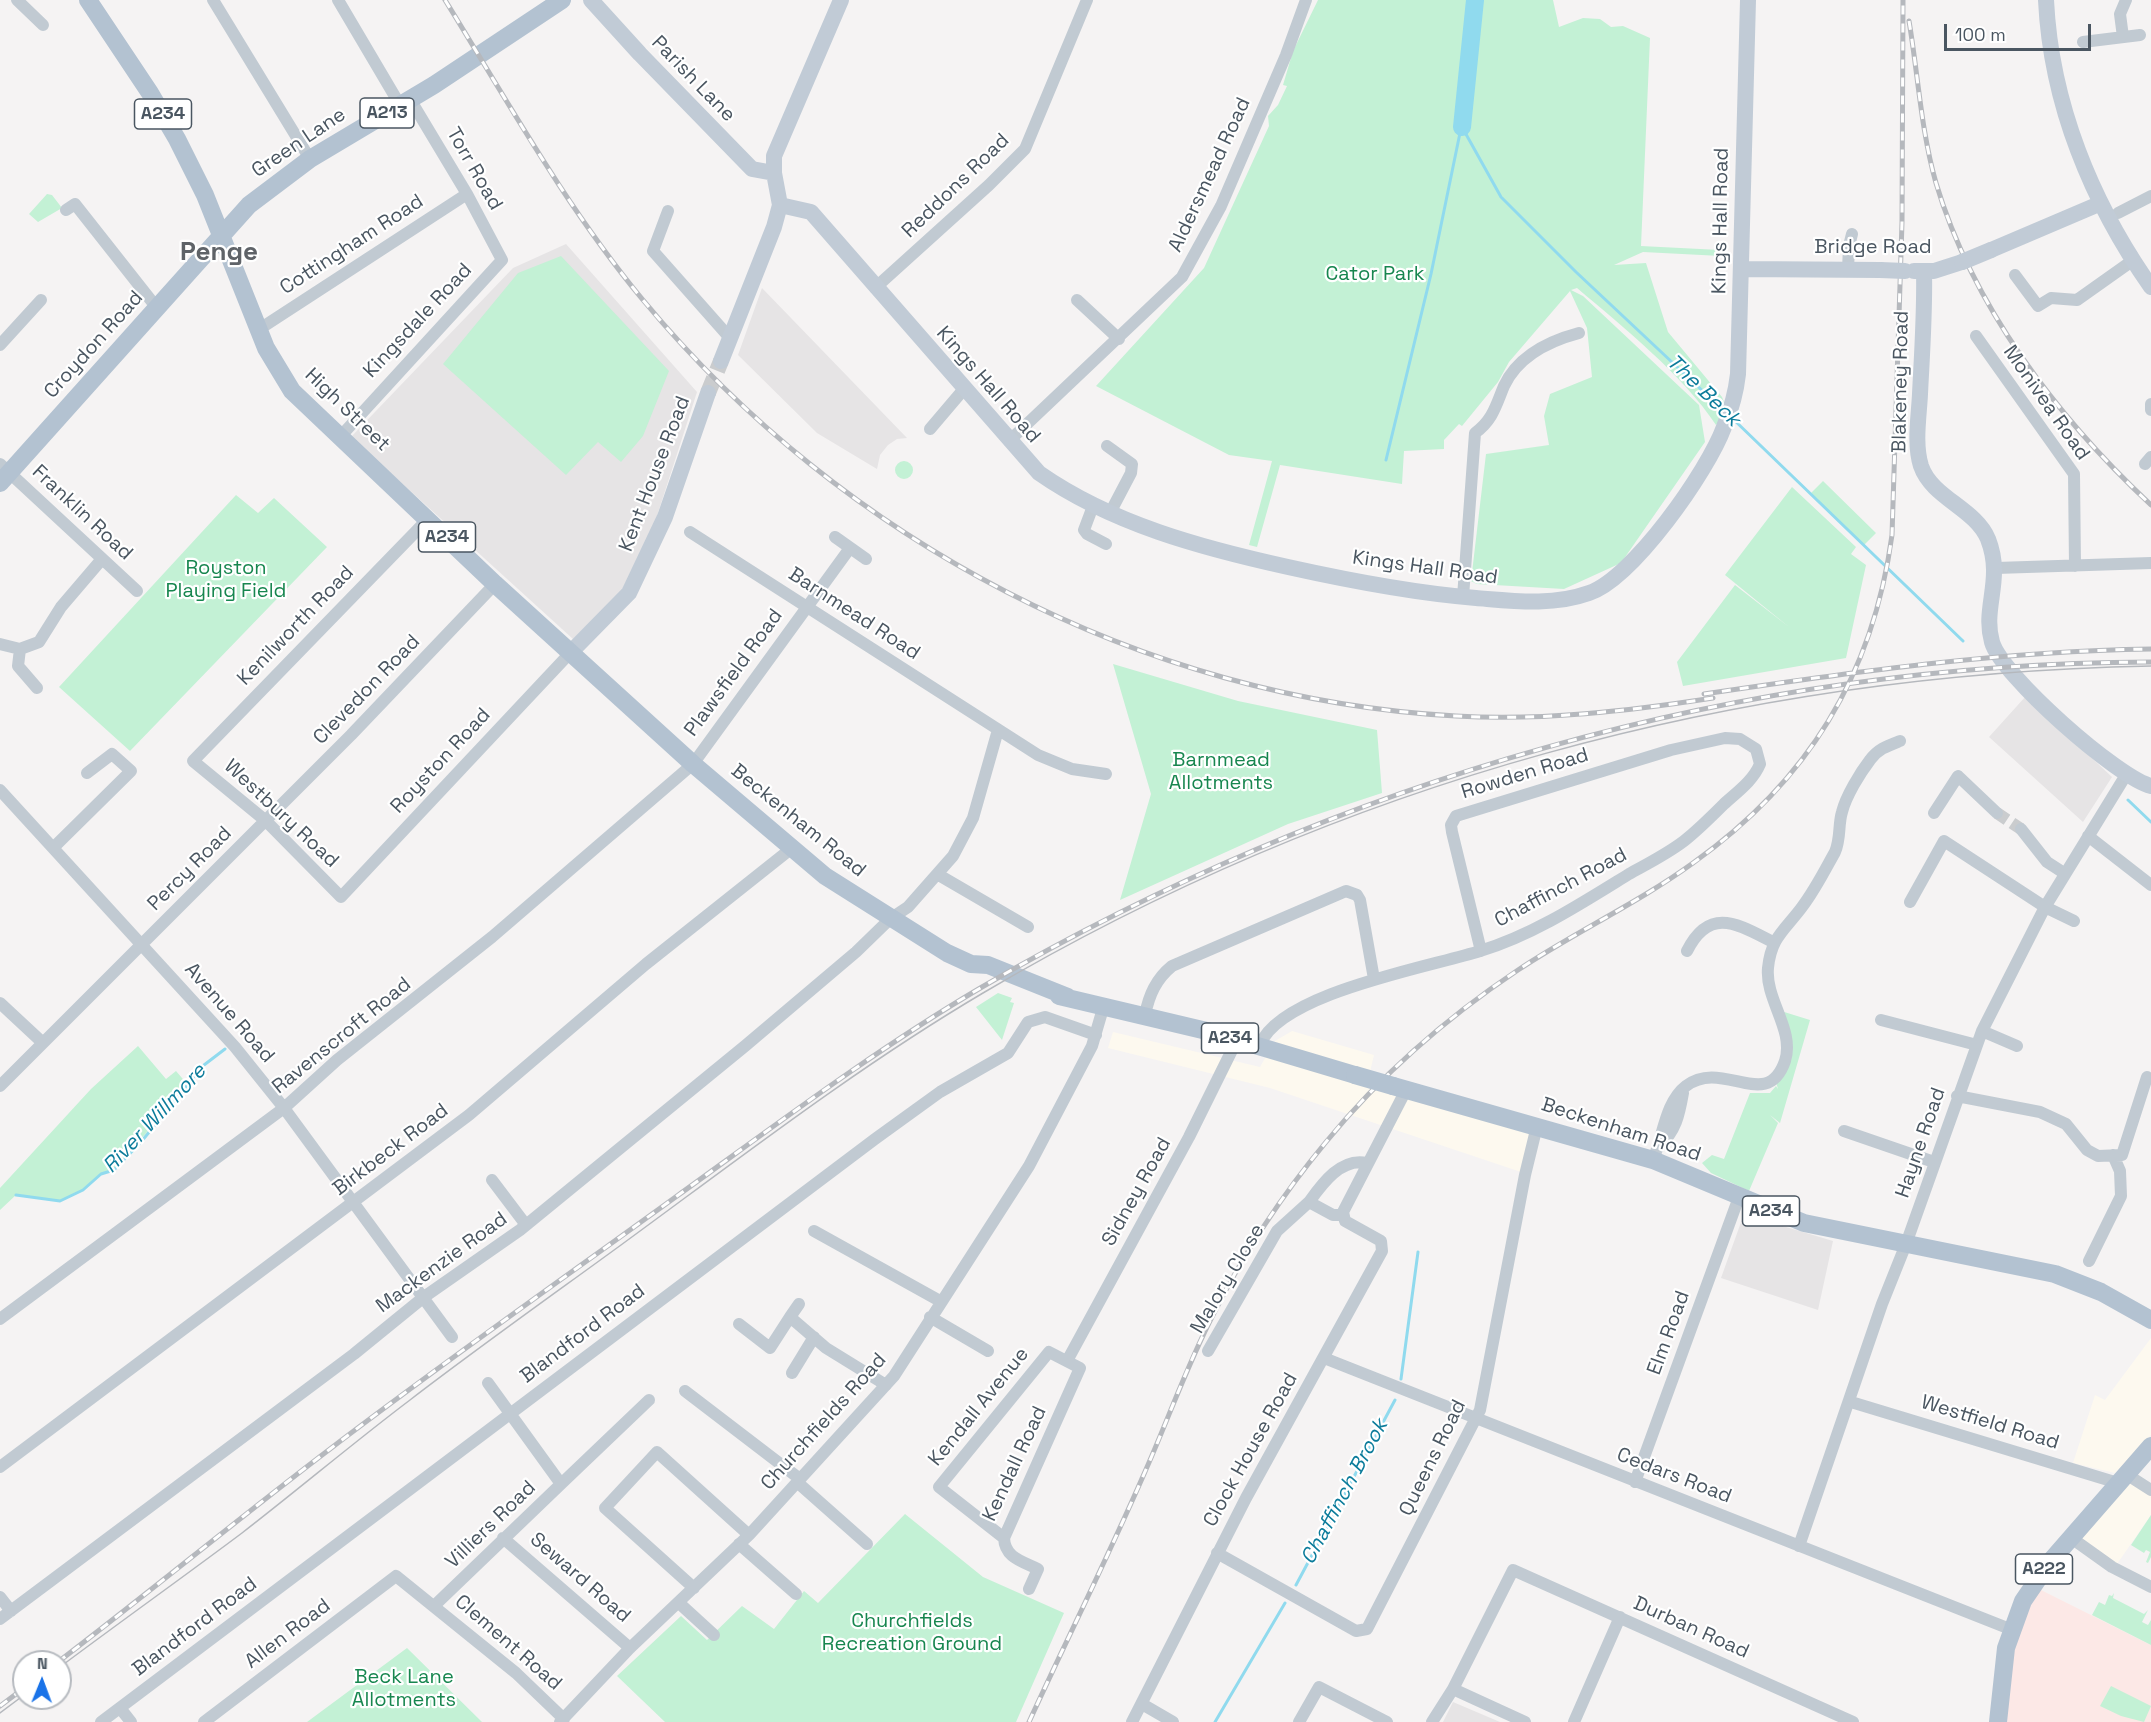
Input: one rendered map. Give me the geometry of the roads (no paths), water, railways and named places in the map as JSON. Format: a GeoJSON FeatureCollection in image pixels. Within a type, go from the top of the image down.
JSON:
{"type":"FeatureCollection","features":[{"type":"Feature","properties":{"kind":"main road","name":"High Street"},"geometry":{"type":"LineString","coordinates":[[88,0],[150,93],[177,139],[205,195],[258,330],[279,372],[292,391],[495,584],[693,764]]}},
{"type":"Feature","properties":{"kind":"main road","name":"Green Lane"},"geometry":{"type":"LineString","coordinates":[[220,237],[249,205],[310,159],[405,102],[562,0]]}},
{"type":"Feature","properties":{"kind":"main road","name":"Croydon Road"},"geometry":{"type":"LineString","coordinates":[[3,473],[220,237]]}},
{"type":"Feature","properties":{"kind":"main road","name":"Beckenham Road"},"geometry":{"type":"LineString","coordinates":[[693,764],[825,876],[890,919],[942,950],[971,964],[983,975],[1025,991],[1104,1005],[1260,1046],[1355,1075],[1400,1094],[1656,1154],[1739,1197],[1804,1223],[2055,1274],[2101,1292],[2151,1320]]}},
{"type":"Feature","properties":{"kind":"main road","name":"A222"},"geometry":{"type":"LineString","coordinates":[[1998,1722],[2004,1659],[2010,1629],[2029,1590],[2070,1537],[2151,1446]]}},
{"type":"Feature","properties":{"kind":"street"},"geometry":{"type":"LineString","coordinates":[[17,0],[43,25]]}},
{"type":"Feature","properties":{"kind":"street"},"geometry":{"type":"LineString","coordinates":[[213,0],[310,159]]}},
{"type":"Feature","properties":{"kind":"street","name":"Torr Road"},"geometry":{"type":"LineString","coordinates":[[338,0],[467,194],[502,260]]}},
{"type":"Feature","properties":{"kind":"street","name":"Parish Lane"},"geometry":{"type":"LineString","coordinates":[[591,0],[752,169],[774,173]]}},
{"type":"Feature","properties":{"kind":"street"},"geometry":{"type":"LineString","coordinates":[[721,361],[774,227],[780,205],[774,173],[774,156],[841,0]]}},
{"type":"Feature","properties":{"kind":"street","name":"Reddons Road"},"geometry":{"type":"LineString","coordinates":[[875,288],[989,185],[1025,149],[1087,0]]}},
{"type":"Feature","properties":{"kind":"street","name":"Aldersmead Road"},"geometry":{"type":"LineString","coordinates":[[1009,441],[1182,277],[1214,221],[1286,55],[1306,0]]}},
{"type":"Feature","properties":{"kind":"street","name":"Kings Hall Road"},"geometry":{"type":"LineString","coordinates":[[780,205],[811,212],[875,288],[1039,473],[1093,506],[1196,543],[1250,559],[1355,582],[1463,597],[1546,602],[1572,599],[1592,592],[1612,580],[1648,543],[1694,483],[1724,428],[1730,411],[1738,374],[1742,269],[1740,226],[1748,0]]}},
{"type":"Feature","properties":{"kind":"street"},"geometry":{"type":"LineString","coordinates":[[2046,0],[2047,29],[2058,86],[2099,204],[2132,261],[2151,287]]}},
{"type":"Feature","properties":{"kind":"street"},"geometry":{"type":"LineString","coordinates":[[2123,37],[2120,14],[2126,0]]}},
{"type":"Feature","properties":{"kind":"street"},"geometry":{"type":"LineString","coordinates":[[2083,42],[2140,35]]}},
{"type":"Feature","properties":{"kind":"street","name":"Cottingham Road"},"geometry":{"type":"LineString","coordinates":[[258,330],[467,194]]}},
{"type":"Feature","properties":{"kind":"street"},"geometry":{"type":"LineString","coordinates":[[2118,213],[2151,196]]}},
{"type":"Feature","properties":{"kind":"street"},"geometry":{"type":"LineString","coordinates":[[66,210],[75,204],[157,308]]}},
{"type":"Feature","properties":{"kind":"street","name":"Bridge Road"},"geometry":{"type":"LineString","coordinates":[[1742,269],[1924,271],[1946,268],[2099,204]]}},
{"type":"Feature","properties":{"kind":"street"},"geometry":{"type":"LineString","coordinates":[[668,211],[653,251],[730,338]]}},
{"type":"Feature","properties":{"kind":"street"},"geometry":{"type":"LineString","coordinates":[[1848,270],[1852,234]]}},
{"type":"Feature","properties":{"kind":"street","name":"Kingsdale Road"},"geometry":{"type":"LineString","coordinates":[[340,437],[502,260]]}},
{"type":"Feature","properties":{"kind":"street"},"geometry":{"type":"LineString","coordinates":[[2015,275],[2038,306],[2051,298],[2077,300],[2132,261]]}},
{"type":"Feature","properties":{"kind":"street","name":"Blakeney Road"},"geometry":{"type":"LineString","coordinates":[[1924,271],[1918,427],[1922,467],[1932,484],[1975,519],[1987,537],[1996,567],[1990,633],[1997,654],[2025,687],[2126,775],[2151,786]]}},
{"type":"Feature","properties":{"kind":"street"},"geometry":{"type":"LineString","coordinates":[[0,345],[41,300]]}},
{"type":"Feature","properties":{"kind":"street"},"geometry":{"type":"LineString","coordinates":[[1077,300],[1119,339]]}},
{"type":"Feature","properties":{"kind":"street"},"geometry":{"type":"LineString","coordinates":[[1463,597],[1475,433],[1487,424],[1505,383],[1523,360],[1552,340],[1579,333]]}},
{"type":"Feature","properties":{"kind":"street","name":"Monivea Road"},"geometry":{"type":"LineString","coordinates":[[1976,336],[2074,474],[2075,566]]}},
{"type":"Feature","properties":{"kind":"street"},"geometry":{"type":"LineString","coordinates":[[930,429],[964,388]]}},
{"type":"Feature","properties":{"kind":"street","name":"Kent House Road"},"geometry":{"type":"LineString","coordinates":[[571,652],[629,593],[665,517],[708,393]]}},
{"type":"Feature","properties":{"kind":"street"},"geometry":{"type":"LineString","coordinates":[[2151,404],[2151,410]]}},
{"type":"Feature","properties":{"kind":"street"},"geometry":{"type":"LineString","coordinates":[[1107,446],[1132,464],[1131,473],[1110,513]]}},
{"type":"Feature","properties":{"kind":"street","name":"Franklin Road"},"geometry":{"type":"LineString","coordinates":[[3,473],[137,591]]}},
{"type":"Feature","properties":{"kind":"street"},"geometry":{"type":"LineString","coordinates":[[1093,506],[1084,530],[1106,544]]}},
{"type":"Feature","properties":{"kind":"street","name":"Kenilworth Road"},"geometry":{"type":"LineString","coordinates":[[193,761],[428,519]]}},
{"type":"Feature","properties":{"kind":"street","name":"Barnmead Road"},"geometry":{"type":"LineString","coordinates":[[690,532],[1038,755],[1072,769],[1106,774]]}},
{"type":"Feature","properties":{"kind":"street"},"geometry":{"type":"LineString","coordinates":[[835,537],[866,559]]}},
{"type":"Feature","properties":{"kind":"street","name":"Plawsfield Road"},"geometry":{"type":"LineString","coordinates":[[693,764],[850,548]]}},
{"type":"Feature","properties":{"kind":"street"},"geometry":{"type":"LineString","coordinates":[[0,645],[20,649],[39,642],[61,607],[102,559]]}},
{"type":"Feature","properties":{"kind":"street"},"geometry":{"type":"LineString","coordinates":[[1996,567],[2151,563]]}},
{"type":"Feature","properties":{"kind":"street","name":"Clevedon Road"},"geometry":{"type":"LineString","coordinates":[[266,821],[495,584]]}},
{"type":"Feature","properties":{"kind":"street"},"geometry":{"type":"LineString","coordinates":[[20,649],[18,666],[38,688]]}},
{"type":"Feature","properties":{"kind":"street","name":"Royston Road"},"geometry":{"type":"LineString","coordinates":[[341,897],[571,652]]}},
{"type":"Feature","properties":{"kind":"street"},"geometry":{"type":"LineString","coordinates":[[890,919],[908,907],[953,855],[973,819],[998,730]]}},
{"type":"Feature","properties":{"kind":"street","name":"Chaffinch Road"},"geometry":{"type":"LineString","coordinates":[[1260,1046],[1269,1030],[1325,997],[1374,979],[1481,951],[1521,935],[1683,842],[1749,782],[1760,764],[1756,749],[1740,739],[1725,738],[1671,750]]}},
{"type":"Feature","properties":{"kind":"street"},"geometry":{"type":"LineString","coordinates":[[1656,1154],[1663,1128],[1683,1089],[1697,1081],[1725,1077],[1755,1086],[1763,1086],[1781,1071],[1787,1047],[1768,978],[1773,942],[1803,906],[1836,849],[1847,828],[1842,812],[1868,762],[1878,750],[1895,743],[1896,757]]}},
{"type":"Feature","properties":{"kind":"street","name":"Rowden Road"},"geometry":{"type":"LineString","coordinates":[[1481,951],[1452,832],[1451,825],[1456,816],[1671,750]]}},
{"type":"Feature","properties":{"kind":"street"},"geometry":{"type":"LineString","coordinates":[[53,848],[132,771],[112,754],[87,774]]}},
{"type":"Feature","properties":{"kind":"street","name":"Westbury Road"},"geometry":{"type":"LineString","coordinates":[[193,761],[266,821],[341,897]]}},
{"type":"Feature","properties":{"kind":"street","name":"Ravenscroft Road"},"geometry":{"type":"LineString","coordinates":[[0,1319],[284,1108],[337,1060],[492,937],[693,764]]}},
{"type":"Feature","properties":{"kind":"street","name":"Hayne Road"},"geometry":{"type":"LineString","coordinates":[[1800,1546],[1882,1304],[1906,1245],[1957,1096],[1982,1031],[2064,873],[2126,775]]}},
{"type":"Feature","properties":{"kind":"street"},"geometry":{"type":"LineString","coordinates":[[1934,813],[1956,777],[1960,776],[1997,813]]}},
{"type":"Feature","properties":{"kind":"street","name":"Avenue Road"},"geometry":{"type":"LineString","coordinates":[[0,790],[235,1047],[284,1108],[352,1204],[452,1337]]}},
{"type":"Feature","properties":{"kind":"street","name":"Percy Road"},"geometry":{"type":"LineString","coordinates":[[0,1086],[266,821]]}},
{"type":"Feature","properties":{"kind":"street"},"geometry":{"type":"LineString","coordinates":[[2021,829],[2044,859],[2064,873]]}},
{"type":"Feature","properties":{"kind":"street"},"geometry":{"type":"LineString","coordinates":[[2088,836],[2151,885]]}},
{"type":"Feature","properties":{"kind":"street"},"geometry":{"type":"LineString","coordinates":[[1910,902],[1944,842],[2045,907],[2074,921]]}},
{"type":"Feature","properties":{"kind":"street","name":"Birkbeck Road"},"geometry":{"type":"LineString","coordinates":[[0,1467],[469,1115],[646,964],[792,848]]}},
{"type":"Feature","properties":{"kind":"street"},"geometry":{"type":"LineString","coordinates":[[937,874],[1028,927]]}},
{"type":"Feature","properties":{"kind":"street"},"geometry":{"type":"LineString","coordinates":[[1145,1015],[1154,987],[1161,975],[1172,966],[1346,891],[1357,895],[1360,900],[1374,979]]}},
{"type":"Feature","properties":{"kind":"street","name":"Mackenzie Road"},"geometry":{"type":"LineString","coordinates":[[0,1619],[354,1354],[424,1297],[526,1225],[745,1046],[856,952],[890,919]]}},
{"type":"Feature","properties":{"kind":"street"},"geometry":{"type":"LineString","coordinates":[[1687,951],[1694,938],[1709,926],[1724,921],[1737,924],[1773,942]]}},
{"type":"Feature","properties":{"kind":"street"},"geometry":{"type":"LineString","coordinates":[[0,1003],[44,1042]]}},
{"type":"Feature","properties":{"kind":"street","name":"Churchfields Road"},"geometry":{"type":"LineString","coordinates":[[562,1720],[630,1648],[749,1535],[886,1386],[903,1364],[940,1301],[1029,1166],[1096,1035],[1104,1005]]}},
{"type":"Feature","properties":{"kind":"street","name":"Blandford Road"},"geometry":{"type":"LineString","coordinates":[[101,1722],[928,1100],[1008,1053],[1025,1024],[1031,1019],[1045,1017],[1096,1035]]}},
{"type":"Feature","properties":{"kind":"street"},"geometry":{"type":"LineString","coordinates":[[1881,1020],[1977,1045]]}},
{"type":"Feature","properties":{"kind":"street"},"geometry":{"type":"LineString","coordinates":[[1982,1031],[2017,1046]]}},
{"type":"Feature","properties":{"kind":"street","name":"Sidney Road"},"geometry":{"type":"LineString","coordinates":[[1067,1361],[1190,1137],[1237,1040]]}},
{"type":"Feature","properties":{"kind":"street"},"geometry":{"type":"LineString","coordinates":[[1957,1096],[2040,1112],[2066,1124],[2087,1150],[2098,1156],[2122,1155],[2147,1077]]}},
{"type":"Feature","properties":{"kind":"street"},"geometry":{"type":"LineString","coordinates":[[1343,1215],[1344,1207],[1400,1094]]}},
{"type":"Feature","properties":{"kind":"street","name":"Queens Road"},"geometry":{"type":"LineString","coordinates":[[1217,1553],[1356,1631],[1363,1632],[1370,1625],[1477,1420],[1537,1126]]}},
{"type":"Feature","properties":{"kind":"street"},"geometry":{"type":"LineString","coordinates":[[1844,1131],[1934,1162]]}},
{"type":"Feature","properties":{"kind":"street"},"geometry":{"type":"LineString","coordinates":[[2090,1261],[2121,1196],[2120,1172],[2114,1155]]}},
{"type":"Feature","properties":{"kind":"street"},"geometry":{"type":"LineString","coordinates":[[1310,1202],[1322,1184],[1333,1174],[1349,1164],[1367,1163]]}},
{"type":"Feature","properties":{"kind":"street"},"geometry":{"type":"LineString","coordinates":[[492,1180],[526,1225]]}},
{"type":"Feature","properties":{"kind":"street","name":"Elm Road"},"geometry":{"type":"LineString","coordinates":[[1635,1482],[1739,1197]]}},
{"type":"Feature","properties":{"kind":"street","name":"Clock House Road"},"geometry":{"type":"LineString","coordinates":[[1132,1722],[1217,1553],[1383,1247],[1381,1241],[1346,1221],[1343,1215],[1333,1215],[1310,1202]]}},
{"type":"Feature","properties":{"kind":"street","name":"Malory Close"},"geometry":{"type":"LineString","coordinates":[[1208,1352],[1277,1231],[1310,1202]]}},
{"type":"Feature","properties":{"kind":"street"},"geometry":{"type":"LineString","coordinates":[[814,1231],[940,1301]]}},
{"type":"Feature","properties":{"kind":"street"},"geometry":{"type":"LineString","coordinates":[[739,1324],[770,1348],[799,1304]]}},
{"type":"Feature","properties":{"kind":"street"},"geometry":{"type":"LineString","coordinates":[[790,1317],[833,1353],[886,1386]]}},
{"type":"Feature","properties":{"kind":"street"},"geometry":{"type":"LineString","coordinates":[[930,1317],[988,1351]]}},
{"type":"Feature","properties":{"kind":"street"},"geometry":{"type":"LineString","coordinates":[[792,1373],[814,1336]]}},
{"type":"Feature","properties":{"kind":"street","name":"Kendall Avenue"},"geometry":{"type":"LineString","coordinates":[[939,1487],[1048,1352],[1080,1368]]}},
{"type":"Feature","properties":{"kind":"street","name":"Cedars Road"},"geometry":{"type":"LineString","coordinates":[[1324,1358],[2010,1629]]}},
{"type":"Feature","properties":{"kind":"street","name":"Kendall Road"},"geometry":{"type":"LineString","coordinates":[[939,1487],[1004,1538],[1080,1368]]}},
{"type":"Feature","properties":{"kind":"street","name":"Villiers Road"},"geometry":{"type":"LineString","coordinates":[[435,1605],[561,1484],[512,1413],[488,1383]]}},
{"type":"Feature","properties":{"kind":"street"},"geometry":{"type":"LineString","coordinates":[[685,1391],[799,1481],[867,1544]]}},
{"type":"Feature","properties":{"kind":"street"},"geometry":{"type":"LineString","coordinates":[[561,1484],[649,1400]]}},
{"type":"Feature","properties":{"kind":"street","name":"Westfield Road"},"geometry":{"type":"LineString","coordinates":[[1851,1401],[2122,1479],[2151,1490]]}},
{"type":"Feature","properties":{"kind":"street"},"geometry":{"type":"LineString","coordinates":[[694,1588],[605,1508],[657,1452],[749,1535]]}},
{"type":"Feature","properties":{"kind":"street"},"geometry":{"type":"LineString","coordinates":[[2070,1537],[2112,1567],[2151,1587]]}},
{"type":"Feature","properties":{"kind":"street","name":"Seward Road"},"geometry":{"type":"LineString","coordinates":[[503,1538],[630,1648]]}},
{"type":"Feature","properties":{"kind":"street"},"geometry":{"type":"LineString","coordinates":[[1004,1538],[1005,1549],[1009,1555],[1038,1569],[1029,1589]]}},
{"type":"Feature","properties":{"kind":"street"},"geometry":{"type":"LineString","coordinates":[[739,1544],[796,1594]]}},
{"type":"Feature","properties":{"kind":"street","name":"Durban Road"},"geometry":{"type":"LineString","coordinates":[[1453,1689],[1513,1570],[1853,1722]]}},
{"type":"Feature","properties":{"kind":"street","name":"Clement Road"},"geometry":{"type":"LineString","coordinates":[[396,1576],[435,1605],[527,1682],[562,1720]]}},
{"type":"Feature","properties":{"kind":"street","name":"Allen Road"},"geometry":{"type":"LineString","coordinates":[[204,1722],[396,1576]]}},
{"type":"Feature","properties":{"kind":"street"},"geometry":{"type":"LineString","coordinates":[[0,1597],[10,1611]]}},
{"type":"Feature","properties":{"kind":"street"},"geometry":{"type":"LineString","coordinates":[[679,1603],[714,1635]]}},
{"type":"Feature","properties":{"kind":"street"},"geometry":{"type":"LineString","coordinates":[[1574,1722],[1620,1617]]}},
{"type":"Feature","properties":{"kind":"street"},"geometry":{"type":"LineString","coordinates":[[1299,1722],[1319,1687],[1388,1722]]}},
{"type":"Feature","properties":{"kind":"street"},"geometry":{"type":"LineString","coordinates":[[1432,1722],[1453,1689],[1525,1722]]}},
{"type":"Feature","properties":{"kind":"street"},"geometry":{"type":"LineString","coordinates":[[1142,1704],[1173,1722]]}},
{"type":"Feature","properties":{"kind":"street"},"geometry":{"type":"LineString","coordinates":[[120,1708],[130,1722]]}},
{"type":"Feature","properties":{"kind":"waterway"},"geometry":{"type":"LineString","coordinates":[[1462,127],[1475,0]]}},
{"type":"Feature","properties":{"kind":"waterway","name":"The Beck"},"geometry":{"type":"LineString","coordinates":[[1462,127],[1501,197],[1576,272],[1723,410]]}},
{"type":"Feature","properties":{"kind":"waterway","name":"Chaffinch Brook"},"geometry":{"type":"LineString","coordinates":[[1386,460],[1431,274],[1461,128]]}},
{"type":"Feature","properties":{"kind":"waterway","name":"The Beck"},"geometry":{"type":"LineString","coordinates":[[1732,418],[1963,641]]}},
{"type":"Feature","properties":{"kind":"waterway","name":"The Beck"},"geometry":{"type":"LineString","coordinates":[[2128,800],[2151,822]]}},
{"type":"Feature","properties":{"kind":"waterway","name":"River Willmore"},"geometry":{"type":"LineString","coordinates":[[16,1195],[60,1201],[83,1190],[101,1174],[114,1170],[141,1142],[204,1065],[225,1049]]}},
{"type":"Feature","properties":{"kind":"waterway","name":"Chaffinch Brook"},"geometry":{"type":"LineString","coordinates":[[1401,1379],[1418,1252]]}},
{"type":"Feature","properties":{"kind":"waterway","name":"Chaffinch Brook"},"geometry":{"type":"LineString","coordinates":[[1296,1585],[1395,1400]]}},
{"type":"Feature","properties":{"kind":"waterway","name":"Chaffinch Brook"},"geometry":{"type":"LineString","coordinates":[[1215,1722],[1285,1603]]}},
{"type":"Feature","properties":{"kind":"tunnel"},"geometry":{"type":"LineString","coordinates":[[708,393],[721,361]]}},
{"type":"Feature","properties":{"kind":"tunnel"},"geometry":{"type":"LineString","coordinates":[[1997,813],[2021,829]]}},
{"type":"Feature","properties":{"kind":"tram line"},"geometry":{"type":"LineString","coordinates":[[72,1658],[242,1533],[462,1361],[799,1114],[890,1052],[983,993],[1119,919],[1258,854],[1400,799],[1546,753],[1694,717],[1844,691],[1997,674],[2151,666]]}},
{"type":"Feature","properties":{"kind":"tram line"},"geometry":{"type":"LineString","coordinates":[[0,1713],[12,1704]]}},
{"type":"Feature","properties":{"kind":"railway"},"geometry":{"type":"LineString","coordinates":[[445,0],[588,228],[643,300],[722,386],[810,464],[905,533],[1007,592],[1114,640],[1225,678],[1339,703],[1456,716],[1520,717],[1617,711],[1713,698]]}},
{"type":"Feature","properties":{"kind":"railway"},"geometry":{"type":"LineString","coordinates":[[1029,1722],[1130,1505],[1214,1313],[1251,1246],[1279,1203],[1310,1162],[1347,1117],[1392,1071],[1465,1008],[1540,956],[1672,878],[1734,831],[1770,797],[1801,760],[1829,721],[1851,679],[1869,634],[1883,586],[1892,535],[1902,222],[1903,0]]}},
{"type":"Feature","properties":{"kind":"railway"},"geometry":{"type":"LineString","coordinates":[[1909,21],[1931,163],[1952,229],[1972,273],[2022,358],[2051,397],[2116,471],[2151,505]]}},
{"type":"Feature","properties":{"kind":"railway"},"geometry":{"type":"LineString","coordinates":[[1704,694],[1982,658],[2151,649]]}},
{"type":"Feature","properties":{"kind":"railway"},"geometry":{"type":"LineString","coordinates":[[72,1651],[373,1417],[827,1088],[942,1011],[1117,914],[1256,849],[1399,794],[1546,748],[1694,711],[1845,684],[1998,668],[2151,662]]}},
{"type":"Feature","properties":{"kind":"railway"},"geometry":{"type":"LineString","coordinates":[[0,1706],[12,1697]]}},
{"type":"Feature","properties":{"kind":"district","name":"Penge"},"geometry":{"type":"Point","coordinates":[219,253]}},
{"type":"Feature","properties":{"kind":"park label","name":"Cator Park"},"geometry":{"type":"Point","coordinates":[1375,275]}},
{"type":"Feature","properties":{"kind":"park label","name":"Royston Playing Field"},"geometry":{"type":"Point","coordinates":[226,580]}},
{"type":"Feature","properties":{"kind":"park label","name":"Barnmead Allotments"},"geometry":{"type":"Point","coordinates":[1221,772]}},
{"type":"Feature","properties":{"kind":"park label","name":"Churchfields Recreation Ground"},"geometry":{"type":"Point","coordinates":[912,1634]}},
{"type":"Feature","properties":{"kind":"park label","name":"Beck Lane Allotments"},"geometry":{"type":"Point","coordinates":[404,1690]}}]}
